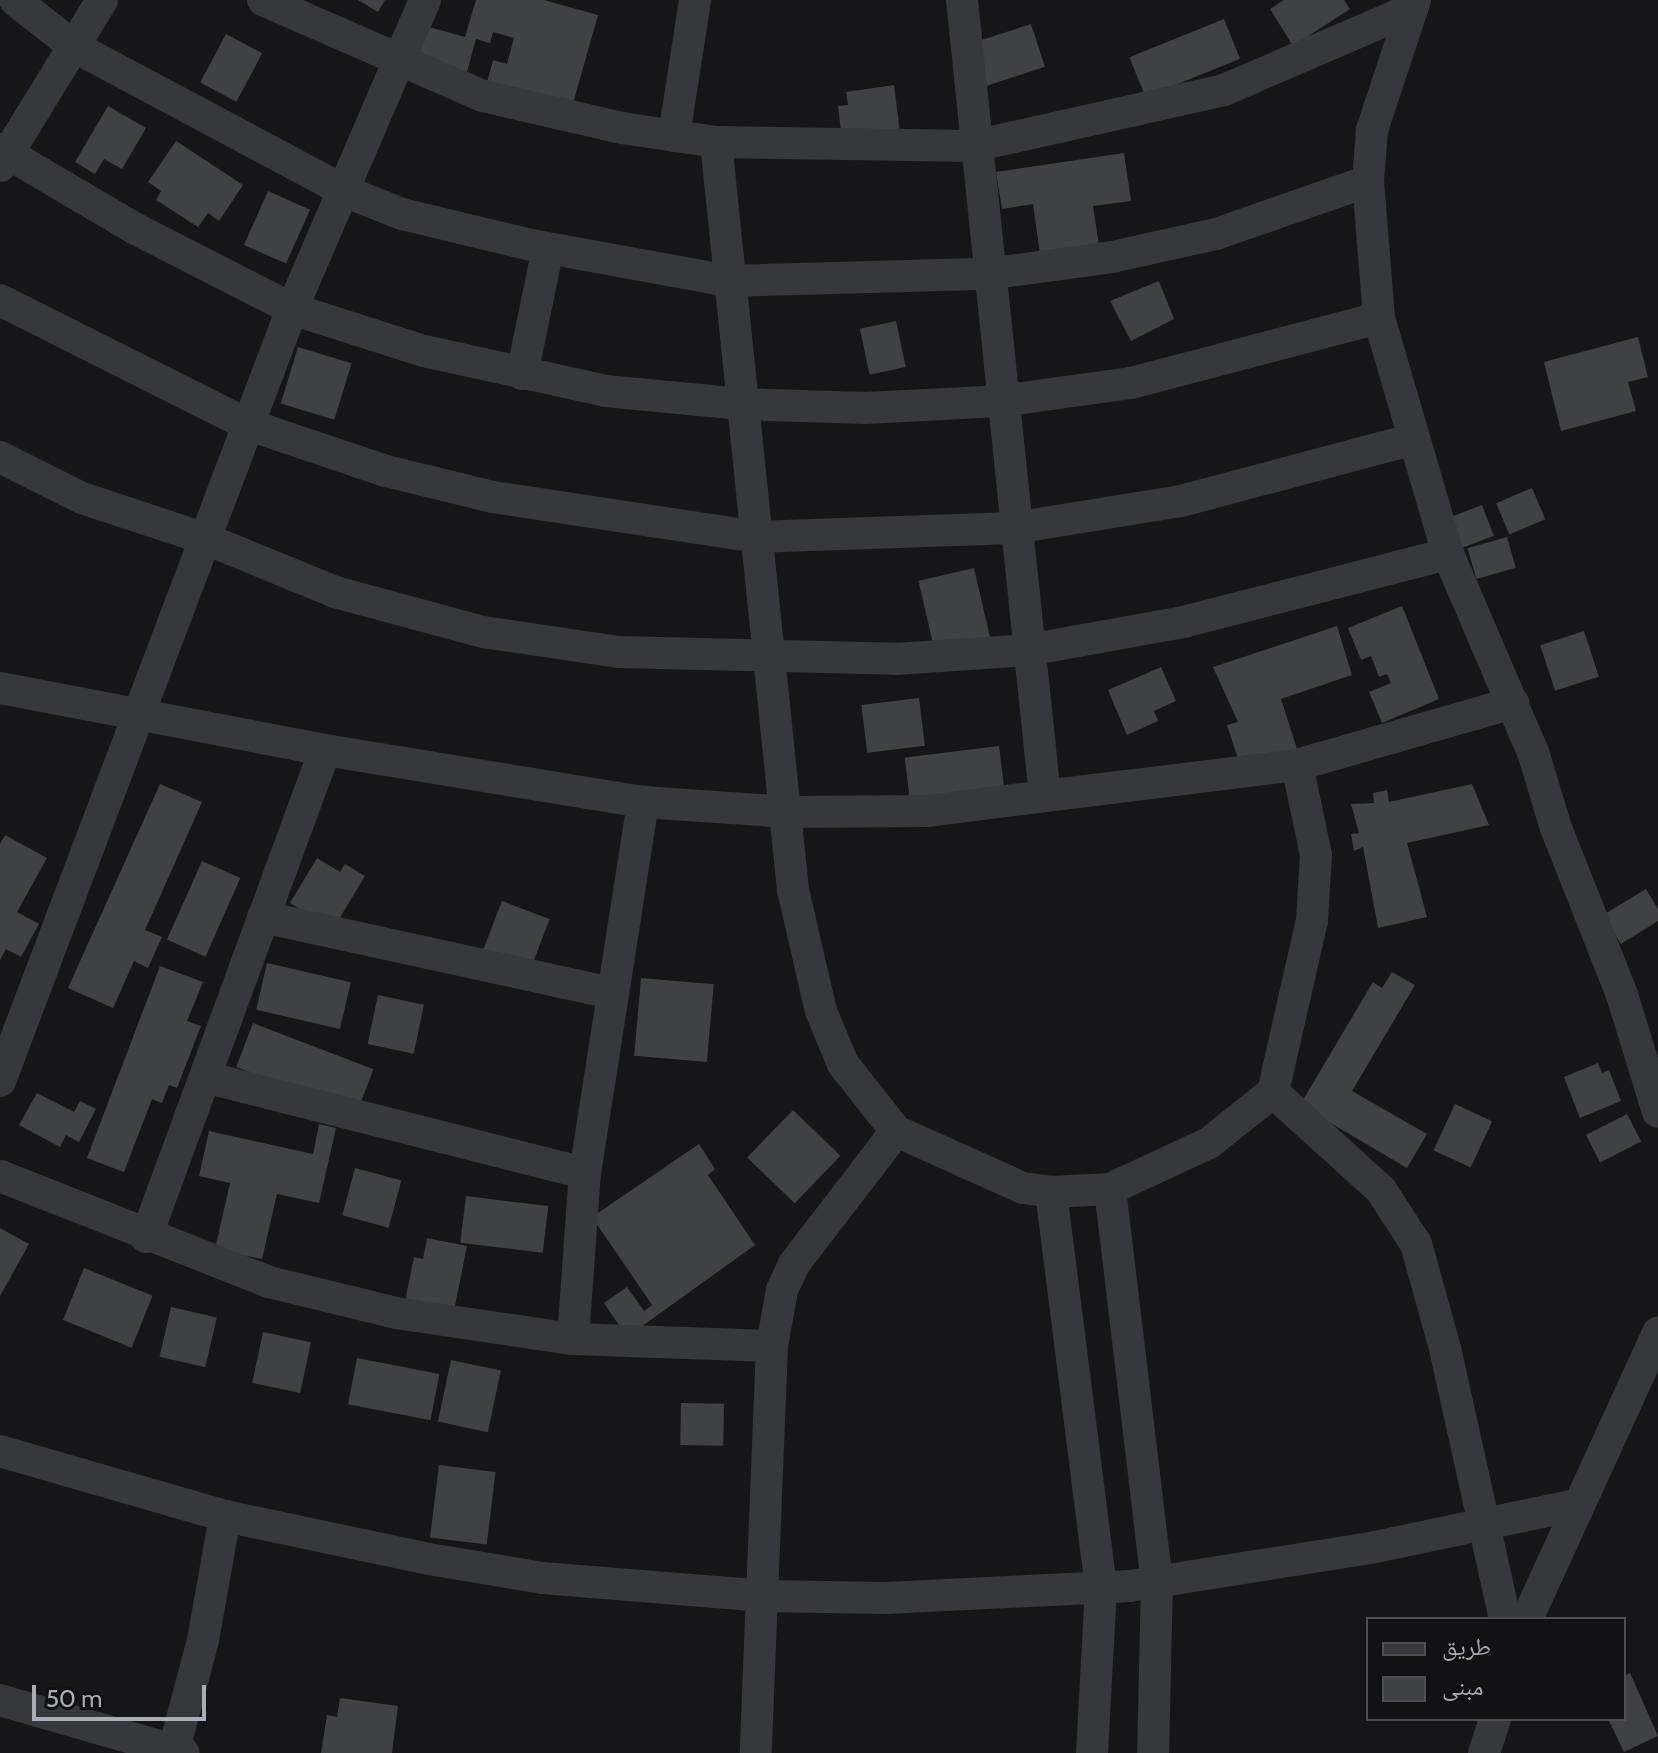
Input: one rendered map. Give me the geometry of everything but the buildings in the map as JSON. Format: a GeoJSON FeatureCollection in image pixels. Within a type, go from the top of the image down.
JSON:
{"type":"FeatureCollection","features":[{"type":"Feature","properties":{"kind":"street"},"geometry":{"type":"LineString","coordinates":[[15,0],[73,46],[344,191],[402,214],[548,249],[729,281],[987,274],[1112,257],[1216,234],[1368,181]]}},
{"type":"Feature","properties":{"kind":"street"},"geometry":{"type":"LineString","coordinates":[[102,0],[3,156],[292,309],[424,351],[606,391],[741,404],[865,408],[1001,401],[1131,383],[1379,318]]}},
{"type":"Feature","properties":{"kind":"street"},"geometry":{"type":"LineString","coordinates":[[263,0],[400,63],[483,96],[674,136],[716,142],[974,146],[1224,90],[1414,5]]}},
{"type":"Feature","properties":{"kind":"street"},"geometry":{"type":"LineString","coordinates":[[0,1081],[292,309],[425,0]]}},
{"type":"Feature","properties":{"kind":"street"},"geometry":{"type":"LineString","coordinates":[[674,136],[695,0]]}},
{"type":"Feature","properties":{"kind":"street"},"geometry":{"type":"LineString","coordinates":[[962,0],[987,274],[1045,796]]}},
{"type":"Feature","properties":{"kind":"street"},"geometry":{"type":"LineString","coordinates":[[1414,5],[1372,130],[1368,181],[1379,318],[1448,554],[1513,703],[1622,995],[1658,1112]]}},
{"type":"Feature","properties":{"kind":"street"},"geometry":{"type":"LineString","coordinates":[[716,142],[741,404],[789,812],[793,890],[821,1011],[843,1064],[896,1131],[1023,1188],[1051,1192],[1110,1189],[1209,1143],[1273,1092],[1312,920],[1316,855],[1297,765]]}},
{"type":"Feature","properties":{"kind":"street"},"geometry":{"type":"LineString","coordinates":[[522,374],[548,249]]}},
{"type":"Feature","properties":{"kind":"street"},"geometry":{"type":"LineString","coordinates":[[0,300],[249,425],[386,471],[493,497],[757,537],[1014,528],[1181,501],[1414,439]]}},
{"type":"Feature","properties":{"kind":"street"},"geometry":{"type":"LineString","coordinates":[[0,457],[82,498],[206,539],[335,592],[483,632],[619,652],[896,659],[1028,650],[1183,622],[1448,554]]}},
{"type":"Feature","properties":{"kind":"street"},"geometry":{"type":"LineString","coordinates":[[0,688],[140,712],[325,750],[643,802],[789,812],[928,811],[1297,765],[1513,703]]}},
{"type":"Feature","properties":{"kind":"street"},"geometry":{"type":"LineString","coordinates":[[146,1237],[325,750]]}},
{"type":"Feature","properties":{"kind":"street"},"geometry":{"type":"LineString","coordinates":[[573,1339],[585,1173],[643,802]]}},
{"type":"Feature","properties":{"kind":"street"},"geometry":{"type":"LineString","coordinates":[[263,917],[613,993]]}},
{"type":"Feature","properties":{"kind":"street"},"geometry":{"type":"LineString","coordinates":[[205,1077],[585,1173]]}},
{"type":"Feature","properties":{"kind":"street"},"geometry":{"type":"LineString","coordinates":[[1273,1092],[1381,1190],[1416,1244],[1486,1526],[1505,1617]]}},
{"type":"Feature","properties":{"kind":"street"},"geometry":{"type":"LineString","coordinates":[[756,1753],[765,1596],[772,1346],[782,1290],[794,1264],[896,1131]]}},
{"type":"Feature","properties":{"kind":"street"},"geometry":{"type":"LineString","coordinates":[[0,1176],[146,1237],[269,1282],[396,1313],[573,1339],[772,1346]]}},
{"type":"Feature","properties":{"kind":"street"},"geometry":{"type":"LineString","coordinates":[[1110,1189],[1157,1581],[1153,1753]]}},
{"type":"Feature","properties":{"kind":"street"},"geometry":{"type":"LineString","coordinates":[[1051,1192],[1101,1587],[1092,1753]]}},
{"type":"Feature","properties":{"kind":"street"},"geometry":{"type":"LineString","coordinates":[[1528,1617],[1658,1333]]}},
{"type":"Feature","properties":{"kind":"street"},"geometry":{"type":"LineString","coordinates":[[0,1451],[225,1516],[542,1578],[765,1596],[886,1598],[1101,1587],[1157,1581],[1486,1526],[1580,1504]]}},
{"type":"Feature","properties":{"kind":"street"},"geometry":{"type":"LineString","coordinates":[[0,1700],[177,1752],[203,1640],[225,1516]]}},
{"type":"Feature","properties":{"kind":"street"},"geometry":{"type":"LineString","coordinates":[[1484,1753],[1494,1721]]}}]}
